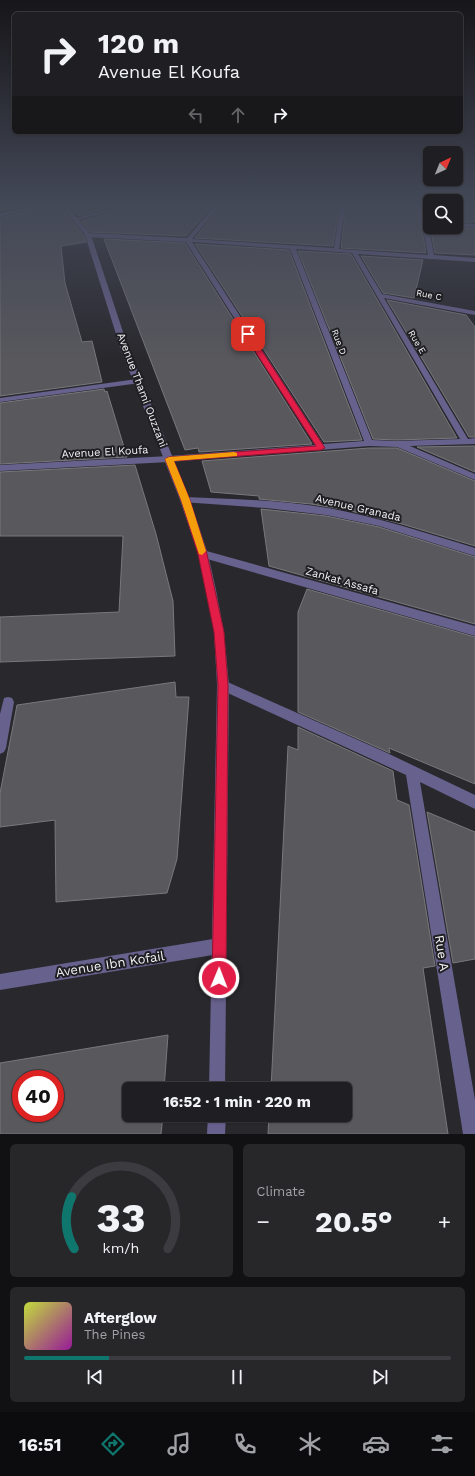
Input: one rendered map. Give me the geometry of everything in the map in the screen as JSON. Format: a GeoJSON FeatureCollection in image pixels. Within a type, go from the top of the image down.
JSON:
{"type":"FeatureCollection","features":[{"type":"Feature","properties":{"kind":"street","name":"Avenue Thami Ouzzani"},"geometry":{"type":"LineString","coordinates":[[94,255],[125,350],[185,500],[203,554],[219,632],[223,685],[217,1082]]}},
{"type":"Feature","properties":{"kind":"street"},"geometry":{"type":"LineString","coordinates":[[198,255],[321,448]]}},
{"type":"Feature","properties":{"kind":"street","name":"Rue D"},"geometry":{"type":"LineString","coordinates":[[296,255],[369,443]]}},
{"type":"Feature","properties":{"kind":"street","name":"Rue E"},"geometry":{"type":"LineString","coordinates":[[356,255],[465,441]]}},
{"type":"Feature","properties":{"kind":"street"},"geometry":{"type":"LineString","coordinates":[[392,255],[475,260]]}},
{"type":"Feature","properties":{"kind":"street","name":"Rue C"},"geometry":{"type":"LineString","coordinates":[[379,295],[475,313]]}},
{"type":"Feature","properties":{"kind":"street"},"geometry":{"type":"LineString","coordinates":[[0,400],[137,381]]}},
{"type":"Feature","properties":{"kind":"street","name":"Avenue El Koufa"},"geometry":{"type":"LineString","coordinates":[[0,468],[169,459],[369,443],[396,444],[475,440]]}},
{"type":"Feature","properties":{"kind":"street"},"geometry":{"type":"LineString","coordinates":[[396,444],[475,477]]}},
{"type":"Feature","properties":{"kind":"street","name":"Avenue Granada"},"geometry":{"type":"LineString","coordinates":[[185,500],[301,507],[346,515],[398,528],[475,552]]}},
{"type":"Feature","properties":{"kind":"street","name":"Zankat Assafa"},"geometry":{"type":"LineString","coordinates":[[203,554],[475,631]]}},
{"type":"Feature","properties":{"kind":"street"},"geometry":{"type":"LineString","coordinates":[[223,685],[412,771],[475,802]]}},
{"type":"Feature","properties":{"kind":"street"},"geometry":{"type":"LineString","coordinates":[[0,748],[8,702]]}},
{"type":"Feature","properties":{"kind":"street","name":"Rue A"},"geometry":{"type":"LineString","coordinates":[[412,771],[472,1134]]}},
{"type":"Feature","properties":{"kind":"street","name":"Avenue Ibn Kofail"},"geometry":{"type":"LineString","coordinates":[[0,984],[219,946]]}},
{"type":"Feature","properties":{"kind":"street"},"geometry":{"type":"LineString","coordinates":[[216,1134],[217,1122]]}},
{"type":"Feature","properties":{"kind":"building"},"geometry":{"type":"Polygon","coordinates":[[[0,255],[62,255],[65,283],[82,342],[92,341],[102,382],[0,396],[0,255]]]}},
{"type":"Feature","properties":{"kind":"building"},"geometry":{"type":"Polygon","coordinates":[[[110,255],[193,255],[312,444],[199,452],[198,448],[185,450],[110,255]]]}},
{"type":"Feature","properties":{"kind":"building"},"geometry":{"type":"Polygon","coordinates":[[[202,255],[291,255],[362,440],[324,442],[202,255]]]}},
{"type":"Feature","properties":{"kind":"building"},"geometry":{"type":"Polygon","coordinates":[[[300,255],[352,255],[457,438],[396,440],[373,439],[300,255]]]}},
{"type":"Feature","properties":{"kind":"building"},"geometry":{"type":"Polygon","coordinates":[[[361,256],[423,260],[414,298],[383,293],[361,256]]]}},
{"type":"Feature","properties":{"kind":"building"},"geometry":{"type":"Polygon","coordinates":[[[387,300],[466,315],[475,327],[475,437],[469,437],[387,300]]]}},
{"type":"Feature","properties":{"kind":"building"},"geometry":{"type":"Polygon","coordinates":[[[104,389],[105,392],[107,391],[127,457],[0,464],[0,403],[104,389]]]}},
{"type":"Feature","properties":{"kind":"building"},"geometry":{"type":"Polygon","coordinates":[[[475,446],[475,472],[417,447],[475,446]]]}},
{"type":"Feature","properties":{"kind":"building"},"geometry":{"type":"Polygon","coordinates":[[[369,448],[397,448],[475,481],[475,546],[402,524],[347,510],[311,504],[259,499],[259,496],[211,492],[202,461],[369,448]]]}},
{"type":"Feature","properties":{"kind":"building"},"geometry":{"type":"Polygon","coordinates":[[[135,465],[156,534],[173,601],[175,656],[0,662],[0,617],[119,612],[123,536],[0,536],[0,472],[135,465]]]}},
{"type":"Feature","properties":{"kind":"building"},"geometry":{"type":"Polygon","coordinates":[[[261,509],[326,516],[379,527],[475,557],[475,624],[269,566],[261,509]]]}},
{"type":"Feature","properties":{"kind":"building"},"geometry":{"type":"Polygon","coordinates":[[[307,589],[475,637],[475,784],[389,748],[390,753],[298,712],[298,612],[307,589]]]}},
{"type":"Feature","properties":{"kind":"building"},"geometry":{"type":"Polygon","coordinates":[[[175,682],[176,697],[189,697],[177,859],[167,893],[56,902],[55,820],[0,827],[0,793],[17,705],[175,682]]]}},
{"type":"Feature","properties":{"kind":"building"},"geometry":{"type":"Polygon","coordinates":[[[298,727],[393,771],[397,800],[409,805],[435,966],[423,968],[448,1134],[268,1134],[269,1122],[352,1122],[352,1082],[271,1082],[288,746],[298,750],[298,727]]]}},
{"type":"Feature","properties":{"kind":"building"},"geometry":{"type":"Polygon","coordinates":[[[427,812],[475,832],[475,959],[453,963],[427,812]]]}},
{"type":"Feature","properties":{"kind":"building"},"geometry":{"type":"Polygon","coordinates":[[[168,1035],[165,1082],[122,1082],[122,1122],[162,1122],[161,1134],[0,1134],[0,1063],[168,1035]]]}},
{"type":"Feature","properties":{"kind":"slow traffic"},"geometry":{"type":"LineString","coordinates":[[202,551],[185,500],[169,459],[234,454]]}},
{"type":"Feature","properties":{"kind":"route"},"geometry":{"type":"LineString","coordinates":[[219,978],[223,685],[219,632],[203,554],[185,500],[169,459],[321,448],[248,334]]}}]}
